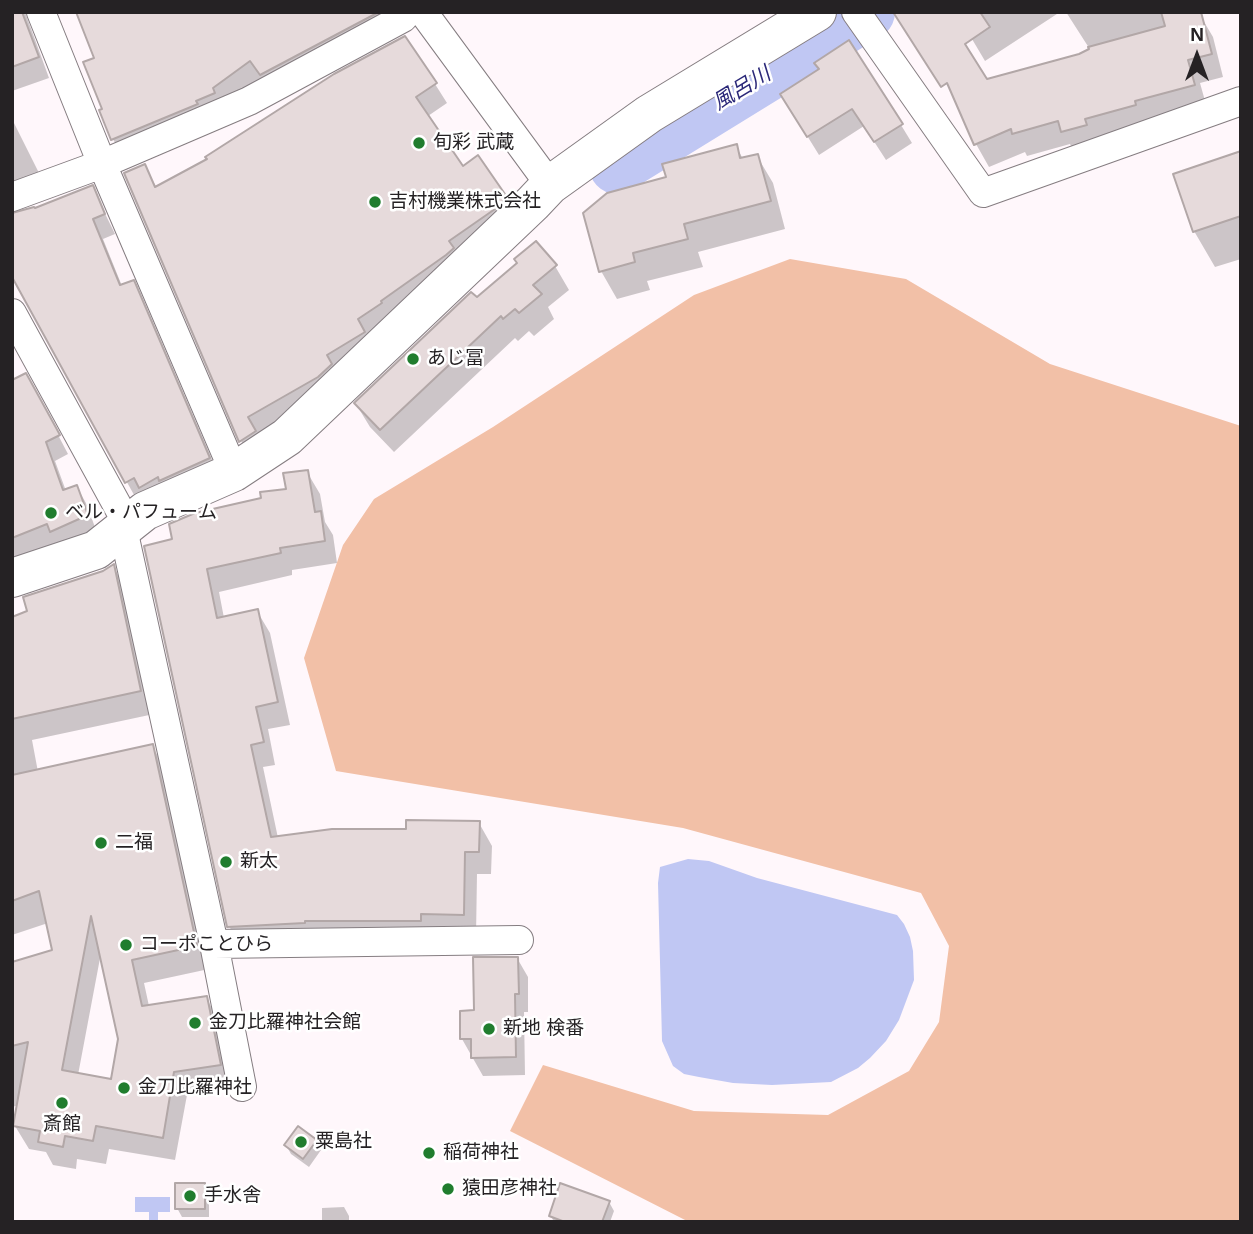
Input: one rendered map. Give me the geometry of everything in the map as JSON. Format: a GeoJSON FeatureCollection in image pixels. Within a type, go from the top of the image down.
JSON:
{"type":"FeatureCollection","features":[{"type":"Feature","properties":{"kind":"street"},"geometry":{"type":"LineString","coordinates":[[41,12],[102,164],[234,472]]}},
{"type":"Feature","properties":{"kind":"street"},"geometry":{"type":"LineString","coordinates":[[12,197],[102,164],[249,101],[403,18],[408,12]]}},
{"type":"Feature","properties":{"kind":"street"},"geometry":{"type":"LineString","coordinates":[[423,12],[550,185]]}},
{"type":"Feature","properties":{"kind":"street"},"geometry":{"type":"LineString","coordinates":[[12,578],[96,550],[145,511],[234,472],[287,437],[550,185],[649,114],[817,12]]}},
{"type":"Feature","properties":{"kind":"street"},"geometry":{"type":"LineString","coordinates":[[856,12],[983,193],[1241,101]]}},
{"type":"Feature","properties":{"kind":"street"},"geometry":{"type":"LineString","coordinates":[[12,313],[125,527],[242,1087]]}},
{"type":"Feature","properties":{"kind":"street"},"geometry":{"type":"LineString","coordinates":[[214,944],[519,940]]}},
{"type":"Feature","properties":{"kind":"shaded area"},"geometry":{"type":"Polygon","coordinates":[[[790,259],[906,279],[1050,364],[1241,426],[1241,1222],[689,1222],[510,1131],[543,1065],[694,1111],[828,1115],[909,1071],[939,1022],[949,946],[921,893],[683,828],[336,771],[304,658],[343,545],[374,499],[493,427],[694,295],[790,259]]]}},
{"type":"Feature","properties":{"kind":"water"},"geometry":{"type":"Polygon","coordinates":[[[688,859],[709,861],[757,878],[897,915],[910,937],[914,980],[899,1020],[886,1041],[870,1058],[858,1068],[831,1082],[772,1085],[733,1083],[699,1077],[684,1074],[673,1066],[662,1041],[658,883],[660,867],[688,859]]]}},
{"type":"Feature","properties":{"kind":"water"},"geometry":{"type":"Polygon","coordinates":[[[135,1197],[170,1197],[170,1212],[158,1212],[158,1222],[149,1222],[149,1212],[135,1212],[135,1197]]]}},
{"type":"Feature","properties":{"kind":"building"},"geometry":{"type":"Polygon","coordinates":[[[12,12],[22,12],[39,57],[12,67],[12,12]]]}},
{"type":"Feature","properties":{"kind":"building"},"geometry":{"type":"Polygon","coordinates":[[[76,12],[379,12],[260,75],[250,61],[213,88],[215,93],[196,101],[198,104],[111,140],[83,62],[94,58],[76,12]]]}},
{"type":"Feature","properties":{"kind":"building"},"geometry":{"type":"Polygon","coordinates":[[[893,12],[980,12],[990,27],[965,44],[987,79],[1079,54],[1089,49],[1088,47],[1165,26],[1161,12],[1201,12],[1212,54],[1188,60],[1195,85],[1135,101],[1136,105],[1085,119],[1087,125],[1061,132],[1058,121],[1012,134],[1011,129],[974,145],[947,83],[941,87],[893,12]]]}},
{"type":"Feature","properties":{"kind":"building"},"geometry":{"type":"Polygon","coordinates":[[[405,36],[437,83],[416,97],[463,166],[478,155],[507,197],[495,209],[449,241],[454,248],[446,255],[358,319],[365,332],[327,355],[332,364],[318,377],[248,417],[256,431],[239,442],[124,173],[145,164],[155,187],[207,159],[205,157],[334,74],[405,36]]]}},
{"type":"Feature","properties":{"kind":"building"},"geometry":{"type":"Polygon","coordinates":[[[849,40],[903,124],[874,142],[852,109],[807,137],[780,94],[819,69],[814,63],[849,40]]]}},
{"type":"Feature","properties":{"kind":"building"},"geometry":{"type":"Polygon","coordinates":[[[737,144],[740,158],[758,154],[771,201],[684,224],[688,239],[633,253],[635,262],[599,272],[583,213],[607,193],[666,177],[662,164],[737,144]]]}},
{"type":"Feature","properties":{"kind":"building"},"geometry":{"type":"Polygon","coordinates":[[[1241,151],[1241,216],[1193,232],[1173,174],[1241,151]]]}},
{"type":"Feature","properties":{"kind":"building"},"geometry":{"type":"Polygon","coordinates":[[[93,185],[105,214],[93,219],[120,285],[134,280],[210,458],[159,481],[158,477],[139,488],[134,478],[125,483],[12,277],[12,213],[35,208],[93,185]]]}},
{"type":"Feature","properties":{"kind":"building"},"geometry":{"type":"Polygon","coordinates":[[[536,241],[557,265],[533,285],[542,294],[519,313],[515,309],[503,319],[501,316],[380,430],[354,403],[471,292],[477,297],[517,263],[514,259],[536,241]]]}},
{"type":"Feature","properties":{"kind":"building"},"geometry":{"type":"Polygon","coordinates":[[[26,373],[60,435],[46,442],[63,490],[77,485],[88,515],[50,532],[47,524],[12,538],[12,380],[26,373]]]}},
{"type":"Feature","properties":{"kind":"building"},"geometry":{"type":"Polygon","coordinates":[[[308,470],[315,512],[321,511],[325,541],[280,548],[281,553],[207,569],[217,618],[258,609],[278,702],[256,707],[264,742],[251,745],[271,837],[332,829],[406,829],[406,820],[480,821],[479,852],[465,852],[464,915],[421,914],[421,921],[305,921],[227,927],[144,546],[172,539],[169,524],[195,513],[261,498],[260,492],[286,489],[283,473],[308,470]]]}},
{"type":"Feature","properties":{"kind":"building"},"geometry":{"type":"Polygon","coordinates":[[[114,564],[141,691],[12,719],[12,617],[27,611],[23,597],[103,571],[114,564]]]}},
{"type":"Feature","properties":{"kind":"building"},"geometry":{"type":"Polygon","coordinates":[[[153,744],[197,946],[132,960],[142,1006],[207,996],[221,1065],[174,1072],[163,1138],[96,1126],[93,1141],[65,1136],[63,1147],[38,1142],[40,1131],[13,1126],[28,1042],[12,1046],[12,962],[52,950],[39,891],[12,901],[12,775],[153,744]],[[91,916],[62,1070],[111,1079],[118,1039],[91,916]]]}},
{"type":"Feature","properties":{"kind":"building"},"geometry":{"type":"Polygon","coordinates":[[[473,957],[518,957],[519,994],[515,994],[516,1057],[471,1058],[471,1039],[460,1039],[460,1011],[474,1010],[473,957]]]}},
{"type":"Feature","properties":{"kind":"building","name":"粟島社"},"geometry":{"type":"Polygon","coordinates":[[[298,1126],[317,1140],[303,1159],[284,1145],[298,1126]]]}},
{"type":"Feature","properties":{"kind":"building","name":"手水舎"},"geometry":{"type":"Polygon","coordinates":[[[175,1183],[205,1183],[205,1209],[175,1209],[175,1183]]]}},
{"type":"Feature","properties":{"kind":"building"},"geometry":{"type":"Polygon","coordinates":[[[560,1183],[610,1201],[602,1222],[565,1222],[549,1216],[560,1183]]]}},
{"type":"Feature","properties":{"kind":"waterway","name":"風呂川"},"geometry":{"type":"LineString","coordinates":[[617,166],[867,12]]}},
{"type":"Feature","properties":{"kind":"place","name":"旬彩 武蔵"},"geometry":{"type":"Point","coordinates":[419,143]}},
{"type":"Feature","properties":{"kind":"place","name":"吉村機業株式会社"},"geometry":{"type":"Point","coordinates":[375,202]}},
{"type":"Feature","properties":{"kind":"place","name":"あじ冨"},"geometry":{"type":"Point","coordinates":[413,359]}},
{"type":"Feature","properties":{"kind":"place","name":"ベル・パフューム"},"geometry":{"type":"Point","coordinates":[51,513]}},
{"type":"Feature","properties":{"kind":"place","name":"二福"},"geometry":{"type":"Point","coordinates":[101,843]}},
{"type":"Feature","properties":{"kind":"place","name":"新太"},"geometry":{"type":"Point","coordinates":[226,862]}},
{"type":"Feature","properties":{"kind":"place","name":"コーポことひら"},"geometry":{"type":"Point","coordinates":[126,945]}},
{"type":"Feature","properties":{"kind":"place","name":"金刀比羅神社会館"},"geometry":{"type":"Point","coordinates":[195,1023]}},
{"type":"Feature","properties":{"kind":"place","name":"新地 検番"},"geometry":{"type":"Point","coordinates":[489,1029]}},
{"type":"Feature","properties":{"kind":"place","name":"金刀比羅神社"},"geometry":{"type":"Point","coordinates":[124,1088]}},
{"type":"Feature","properties":{"kind":"place","name":"斎館"},"geometry":{"type":"Point","coordinates":[62,1103]}},
{"type":"Feature","properties":{"kind":"place","name":"粟島社"},"geometry":{"type":"Point","coordinates":[301,1142]}},
{"type":"Feature","properties":{"kind":"place","name":"稲荷神社"},"geometry":{"type":"Point","coordinates":[429,1153]}},
{"type":"Feature","properties":{"kind":"place","name":"猿田彦神社"},"geometry":{"type":"Point","coordinates":[448,1189]}},
{"type":"Feature","properties":{"kind":"place","name":"手水舎"},"geometry":{"type":"Point","coordinates":[190,1196]}}]}
